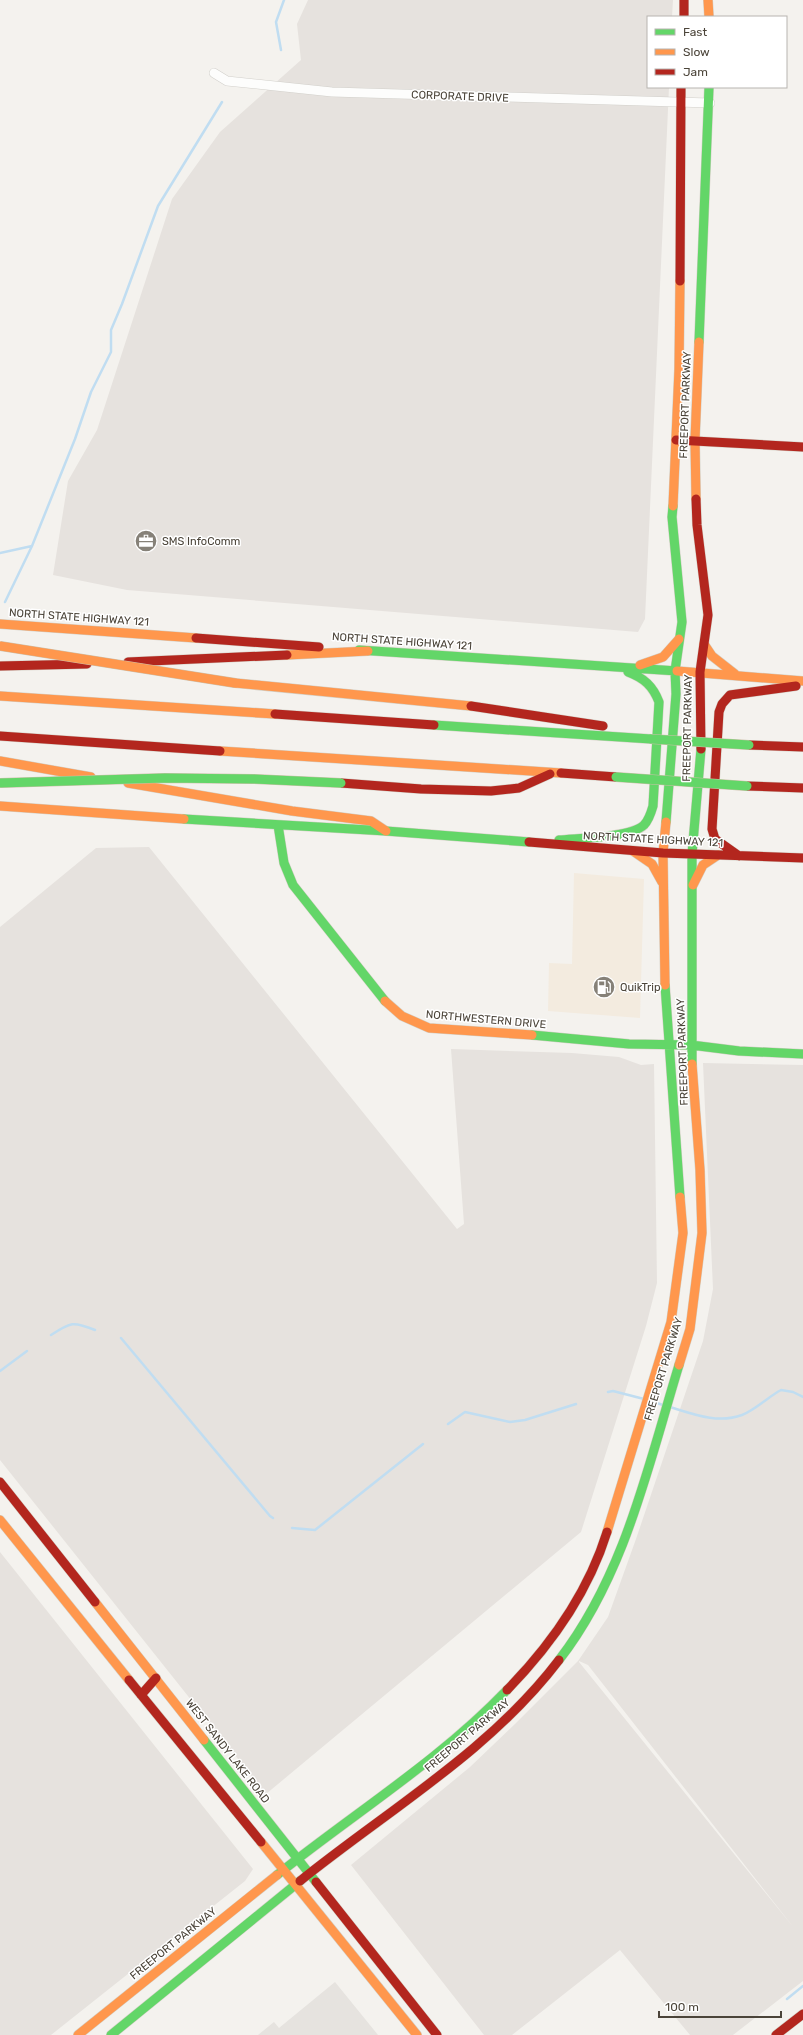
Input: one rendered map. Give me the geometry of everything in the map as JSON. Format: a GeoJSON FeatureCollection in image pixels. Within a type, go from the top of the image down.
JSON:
{"type":"FeatureCollection","features":[{"type":"Feature","properties":{"kind":"main road"},"geometry":{"type":"LineString","coordinates":[[684,0],[684,16]]}},
{"type":"Feature","properties":{"kind":"main road"},"geometry":{"type":"LineString","coordinates":[[708,0],[709,16]]}},
{"type":"Feature","properties":{"kind":"main road","name":"FREEPORT PARKWAY"},"geometry":{"type":"LineString","coordinates":[[110,2035],[177,1968],[283,1870],[440,1750],[490,1708],[523,1674],[556,1632],[588,1582],[601,1550],[671,1322],[683,1233],[668,1045],[664,972],[663,853],[676,694],[676,671],[682,622],[672,517],[679,369],[682,88]]}},
{"type":"Feature","properties":{"kind":"main road","name":"FREEPORT PARKWAY"},"geometry":{"type":"LineString","coordinates":[[78,2035],[295,1886],[452,1764],[503,1722],[538,1688],[571,1646],[600,1597],[622,1549],[668,1394],[690,1329],[702,1233],[700,1170],[691,1045],[692,854],[701,761],[700,672],[708,615],[697,525],[695,440],[710,103],[709,88]]}},
{"type":"Feature","properties":{"kind":"main road"},"geometry":{"type":"LineString","coordinates":[[676,440],[803,447]]}},
{"type":"Feature","properties":{"kind":"main road","name":"NORTH STATE HIGHWAY 121"},"geometry":{"type":"LineString","coordinates":[[0,624],[620,669],[700,672],[803,681]]}},
{"type":"Feature","properties":{"kind":"main road"},"geometry":{"type":"LineString","coordinates":[[620,669],[659,661],[668,654],[680,638]]}},
{"type":"Feature","properties":{"kind":"main road"},"geometry":{"type":"LineString","coordinates":[[704,644],[712,656],[736,675]]}},
{"type":"Feature","properties":{"kind":"main road"},"geometry":{"type":"LineString","coordinates":[[0,646],[235,683],[467,705],[630,730],[639,737]]}},
{"type":"Feature","properties":{"kind":"main road"},"geometry":{"type":"LineString","coordinates":[[0,666],[206,659],[368,651]]}},
{"type":"Feature","properties":{"kind":"main road"},"geometry":{"type":"LineString","coordinates":[[530,843],[634,831],[646,824],[653,806],[659,702],[656,692],[650,683],[642,677],[620,669]]}},
{"type":"Feature","properties":{"kind":"main road"},"geometry":{"type":"LineString","coordinates":[[740,856],[715,839],[712,829],[719,712],[722,704],[730,695],[739,692],[803,685]]}},
{"type":"Feature","properties":{"kind":"main road"},"geometry":{"type":"LineString","coordinates":[[0,696],[639,737],[651,739],[803,747]]}},
{"type":"Feature","properties":{"kind":"main road"},"geometry":{"type":"LineString","coordinates":[[0,736],[747,786],[803,788]]}},
{"type":"Feature","properties":{"kind":"main road"},"geometry":{"type":"LineString","coordinates":[[0,761],[292,811],[371,821],[386,831]]}},
{"type":"Feature","properties":{"kind":"main road"},"geometry":{"type":"LineString","coordinates":[[0,783],[165,778],[254,778],[421,789],[491,791],[519,788],[551,773]]}},
{"type":"Feature","properties":{"kind":"main road","name":"NORTH STATE HIGHWAY 121"},"geometry":{"type":"LineString","coordinates":[[0,806],[386,831],[632,851],[803,858]]}},
{"type":"Feature","properties":{"kind":"main road","name":"NORTHWESTERN DRIVE"},"geometry":{"type":"LineString","coordinates":[[278,825],[282,863],[286,874],[293,885],[388,1006],[414,1024],[429,1028],[630,1044],[691,1045],[739,1051],[803,1054]]}},
{"type":"Feature","properties":{"kind":"main road"},"geometry":{"type":"LineString","coordinates":[[632,851],[652,864],[664,884]]}},
{"type":"Feature","properties":{"kind":"main road"},"geometry":{"type":"LineString","coordinates":[[692,888],[703,865],[718,855]]}},
{"type":"Feature","properties":{"kind":"main road","name":"WEST SANDY LAKE ROAD"},"geometry":{"type":"LineString","coordinates":[[0,1482],[437,2035]]}},
{"type":"Feature","properties":{"kind":"main road"},"geometry":{"type":"LineString","coordinates":[[0,1520],[417,2035]]}},
{"type":"Feature","properties":{"kind":"main road"},"geometry":{"type":"LineString","coordinates":[[141,1695],[156,1678]]}},
{"type":"Feature","properties":{"kind":"main road"},"geometry":{"type":"LineString","coordinates":[[440,1750],[452,1764]]}},
{"type":"Feature","properties":{"kind":"main road"},"geometry":{"type":"LineString","coordinates":[[776,2035],[803,2014]]}},
{"type":"Feature","properties":{"kind":"street","name":"CORPORATE DRIVE"},"geometry":{"type":"LineString","coordinates":[[214,73],[227,81],[332,92],[710,103]]}},
{"type":"Feature","properties":{"kind":"shaded area"},"geometry":{"type":"Polygon","coordinates":[[[308,0],[673,0],[672,16],[647,16],[647,88],[669,88],[645,619],[638,632],[127,590],[53,575],[68,481],[97,430],[172,199],[220,132],[301,60],[297,24],[308,0]]]}},
{"type":"Feature","properties":{"kind":"shaded area"},"geometry":{"type":"Polygon","coordinates":[[[149,847],[457,1229],[464,1224],[451,1049],[572,1053],[619,1057],[641,1065],[654,1064],[657,1283],[646,1326],[581,1532],[266,1794],[0,1460],[0,927],[96,848],[149,847]]]}},
{"type":"Feature","properties":{"kind":"shaded area"},"geometry":{"type":"Polygon","coordinates":[[[574,873],[644,879],[640,1018],[548,1011],[549,963],[572,964],[574,873]]]}},
{"type":"Feature","properties":{"kind":"shaded area"},"geometry":{"type":"Polygon","coordinates":[[[703,1063],[803,1065],[803,1981],[733,2035],[690,2035],[620,1950],[512,2035],[484,2035],[351,1865],[470,1767],[516,1723],[578,1661],[608,1617],[703,1341],[713,1289],[703,1063]],[[579,1661],[794,1928],[588,1665],[579,1661]]]}},
{"type":"Feature","properties":{"kind":"shaded area"},"geometry":{"type":"Polygon","coordinates":[[[0,1552],[253,1869],[245,1881],[51,2035],[0,2035],[0,1552]]]}},
{"type":"Feature","properties":{"kind":"shaded area"},"geometry":{"type":"Polygon","coordinates":[[[335,1982],[378,2035],[258,2035],[274,2022],[279,2028],[335,1982]]]}},
{"type":"Feature","properties":{"kind":"waterway"},"geometry":{"type":"LineString","coordinates":[[281,50],[276,22],[284,0]]}},
{"type":"Feature","properties":{"kind":"waterway"},"geometry":{"type":"LineString","coordinates":[[0,553],[32,546],[75,439],[91,392],[111,352],[111,330],[158,206],[222,102]]}},
{"type":"Feature","properties":{"kind":"waterway"},"geometry":{"type":"LineString","coordinates":[[5,602],[32,546]]}},
{"type":"Feature","properties":{"kind":"waterway"},"geometry":{"type":"LineString","coordinates":[[51,1335],[63,1327],[72,1324],[82,1325],[95,1330]]}},
{"type":"Feature","properties":{"kind":"waterway"},"geometry":{"type":"LineString","coordinates":[[121,1338],[273,1518]]}},
{"type":"Feature","properties":{"kind":"waterway"},"geometry":{"type":"LineString","coordinates":[[0,1371],[27,1351]]}},
{"type":"Feature","properties":{"kind":"waterway"},"geometry":{"type":"LineString","coordinates":[[670,1407],[706,1417],[724,1419],[733,1418],[747,1413],[781,1390],[793,1392],[803,1397]]}},
{"type":"Feature","properties":{"kind":"waterway"},"geometry":{"type":"LineString","coordinates":[[608,1392],[613,1391],[644,1399]]}},
{"type":"Feature","properties":{"kind":"waterway"},"geometry":{"type":"LineString","coordinates":[[651,1401],[663,1405]]}},
{"type":"Feature","properties":{"kind":"waterway"},"geometry":{"type":"LineString","coordinates":[[448,1424],[465,1412],[510,1422],[525,1420],[576,1404]]}},
{"type":"Feature","properties":{"kind":"waterway"},"geometry":{"type":"LineString","coordinates":[[292,1528],[315,1530],[423,1444]]}},
{"type":"Feature","properties":{"kind":"waterway"},"geometry":{"type":"LineString","coordinates":[[787,1999],[803,1986]]}},
{"type":"Feature","properties":{"kind":"traffic: fast"},"geometry":{"type":"LineString","coordinates":[[699,342],[709,88]]}},
{"type":"Feature","properties":{"kind":"traffic: fast"},"geometry":{"type":"LineString","coordinates":[[666,822],[676,694],[675,671],[682,622],[672,517],[673,506]]}},
{"type":"Feature","properties":{"kind":"traffic: fast"},"geometry":{"type":"LineString","coordinates":[[359,650],[677,671]]}},
{"type":"Feature","properties":{"kind":"traffic: fast"},"geometry":{"type":"LineString","coordinates":[[559,840],[603,837],[627,833],[644,825],[650,816],[653,806],[659,702],[654,691],[647,683],[628,672]]}},
{"type":"Feature","properties":{"kind":"traffic: fast"},"geometry":{"type":"LineString","coordinates":[[434,725],[651,739]]}},
{"type":"Feature","properties":{"kind":"traffic: fast"},"geometry":{"type":"LineString","coordinates":[[651,739],[749,745]]}},
{"type":"Feature","properties":{"kind":"traffic: fast"},"geometry":{"type":"LineString","coordinates":[[692,1064],[692,854],[701,749]]}},
{"type":"Feature","properties":{"kind":"traffic: fast"},"geometry":{"type":"LineString","coordinates":[[616,777],[747,786]]}},
{"type":"Feature","properties":{"kind":"traffic: fast"},"geometry":{"type":"LineString","coordinates":[[0,783],[165,778],[254,779],[341,783]]}},
{"type":"Feature","properties":{"kind":"traffic: fast"},"geometry":{"type":"LineString","coordinates":[[184,819],[386,831],[529,842]]}},
{"type":"Feature","properties":{"kind":"traffic: fast"},"geometry":{"type":"LineString","coordinates":[[278,825],[284,863],[293,885],[385,1001]]}},
{"type":"Feature","properties":{"kind":"traffic: fast"},"geometry":{"type":"LineString","coordinates":[[665,985],[680,1197]]}},
{"type":"Feature","properties":{"kind":"traffic: fast"},"geometry":{"type":"LineString","coordinates":[[532,1035],[629,1044],[691,1045],[739,1051],[803,1054]]}},
{"type":"Feature","properties":{"kind":"traffic: fast"},"geometry":{"type":"LineString","coordinates":[[559,1660],[582,1627],[618,1556],[645,1480],[679,1365]]}},
{"type":"Feature","properties":{"kind":"traffic: fast"},"geometry":{"type":"LineString","coordinates":[[277,1875],[424,1764],[481,1716],[507,1690]]}},
{"type":"Feature","properties":{"kind":"traffic: fast"},"geometry":{"type":"LineString","coordinates":[[204,1740],[316,1882]]}},
{"type":"Feature","properties":{"kind":"traffic: fast"},"geometry":{"type":"LineString","coordinates":[[111,2035],[300,1881]]}},
{"type":"Feature","properties":{"kind":"traffic: slow"},"geometry":{"type":"LineString","coordinates":[[708,0],[709,16]]}},
{"type":"Feature","properties":{"kind":"traffic: slow"},"geometry":{"type":"LineString","coordinates":[[673,506],[679,369],[680,281]]}},
{"type":"Feature","properties":{"kind":"traffic: slow"},"geometry":{"type":"LineString","coordinates":[[696,499],[695,440],[699,342]]}},
{"type":"Feature","properties":{"kind":"traffic: slow"},"geometry":{"type":"LineString","coordinates":[[0,624],[196,638]]}},
{"type":"Feature","properties":{"kind":"traffic: slow"},"geometry":{"type":"LineString","coordinates":[[640,665],[663,657],[679,639]]}},
{"type":"Feature","properties":{"kind":"traffic: slow"},"geometry":{"type":"LineString","coordinates":[[704,644],[712,656],[735,674]]}},
{"type":"Feature","properties":{"kind":"traffic: slow"},"geometry":{"type":"LineString","coordinates":[[0,646],[235,683]]}},
{"type":"Feature","properties":{"kind":"traffic: slow"},"geometry":{"type":"LineString","coordinates":[[287,655],[368,651]]}},
{"type":"Feature","properties":{"kind":"traffic: slow"},"geometry":{"type":"LineString","coordinates":[[677,671],[803,681]]}},
{"type":"Feature","properties":{"kind":"traffic: slow"},"geometry":{"type":"LineString","coordinates":[[235,683],[471,706]]}},
{"type":"Feature","properties":{"kind":"traffic: slow"},"geometry":{"type":"LineString","coordinates":[[0,696],[275,714]]}},
{"type":"Feature","properties":{"kind":"traffic: slow"},"geometry":{"type":"LineString","coordinates":[[220,751],[561,773]]}},
{"type":"Feature","properties":{"kind":"traffic: slow"},"geometry":{"type":"LineString","coordinates":[[0,761],[91,777]]}},
{"type":"Feature","properties":{"kind":"traffic: slow"},"geometry":{"type":"LineString","coordinates":[[128,783],[292,811],[371,821],[386,831]]}},
{"type":"Feature","properties":{"kind":"traffic: slow"},"geometry":{"type":"LineString","coordinates":[[0,806],[184,819]]}},
{"type":"Feature","properties":{"kind":"traffic: slow"},"geometry":{"type":"LineString","coordinates":[[665,985],[663,853],[666,822]]}},
{"type":"Feature","properties":{"kind":"traffic: slow"},"geometry":{"type":"LineString","coordinates":[[633,851],[652,864],[662,882]]}},
{"type":"Feature","properties":{"kind":"traffic: slow"},"geometry":{"type":"LineString","coordinates":[[693,885],[703,865],[718,855]]}},
{"type":"Feature","properties":{"kind":"traffic: slow"},"geometry":{"type":"LineString","coordinates":[[385,1001],[402,1016],[429,1028],[532,1035]]}},
{"type":"Feature","properties":{"kind":"traffic: slow"},"geometry":{"type":"LineString","coordinates":[[679,1365],[690,1329],[702,1233],[700,1170],[692,1064]]}},
{"type":"Feature","properties":{"kind":"traffic: slow"},"geometry":{"type":"LineString","coordinates":[[607,1532],[671,1322],[683,1233],[680,1197]]}},
{"type":"Feature","properties":{"kind":"traffic: slow"},"geometry":{"type":"LineString","coordinates":[[0,1520],[129,1680]]}},
{"type":"Feature","properties":{"kind":"traffic: slow"},"geometry":{"type":"LineString","coordinates":[[95,1602],[204,1740]]}},
{"type":"Feature","properties":{"kind":"traffic: slow"},"geometry":{"type":"LineString","coordinates":[[261,1842],[417,2035]]}},
{"type":"Feature","properties":{"kind":"traffic: slow"},"geometry":{"type":"LineString","coordinates":[[78,2035],[277,1875]]}},
{"type":"Feature","properties":{"kind":"traffic: jam"},"geometry":{"type":"LineString","coordinates":[[684,0],[684,16]]}},
{"type":"Feature","properties":{"kind":"traffic: jam"},"geometry":{"type":"LineString","coordinates":[[680,281],[681,88]]}},
{"type":"Feature","properties":{"kind":"traffic: jam"},"geometry":{"type":"LineString","coordinates":[[676,440],[803,447]]}},
{"type":"Feature","properties":{"kind":"traffic: jam"},"geometry":{"type":"LineString","coordinates":[[696,499],[697,525],[708,615],[700,672],[701,749]]}},
{"type":"Feature","properties":{"kind":"traffic: jam"},"geometry":{"type":"LineString","coordinates":[[196,638],[319,647]]}},
{"type":"Feature","properties":{"kind":"traffic: jam"},"geometry":{"type":"LineString","coordinates":[[128,662],[287,655]]}},
{"type":"Feature","properties":{"kind":"traffic: jam"},"geometry":{"type":"LineString","coordinates":[[0,666],[87,664]]}},
{"type":"Feature","properties":{"kind":"traffic: jam"},"geometry":{"type":"LineString","coordinates":[[739,856],[715,839],[712,829],[719,712],[722,704],[730,695],[796,686]]}},
{"type":"Feature","properties":{"kind":"traffic: jam"},"geometry":{"type":"LineString","coordinates":[[471,706],[603,726]]}},
{"type":"Feature","properties":{"kind":"traffic: jam"},"geometry":{"type":"LineString","coordinates":[[275,714],[434,725]]}},
{"type":"Feature","properties":{"kind":"traffic: jam"},"geometry":{"type":"LineString","coordinates":[[0,736],[220,751]]}},
{"type":"Feature","properties":{"kind":"traffic: jam"},"geometry":{"type":"LineString","coordinates":[[749,745],[803,747]]}},
{"type":"Feature","properties":{"kind":"traffic: jam"},"geometry":{"type":"LineString","coordinates":[[561,773],[616,777]]}},
{"type":"Feature","properties":{"kind":"traffic: jam"},"geometry":{"type":"LineString","coordinates":[[341,783],[421,789],[491,791],[519,788],[550,774]]}},
{"type":"Feature","properties":{"kind":"traffic: jam"},"geometry":{"type":"LineString","coordinates":[[747,786],[803,788]]}},
{"type":"Feature","properties":{"kind":"traffic: jam"},"geometry":{"type":"LineString","coordinates":[[529,842],[663,853],[803,858]]}},
{"type":"Feature","properties":{"kind":"traffic: jam"},"geometry":{"type":"LineString","coordinates":[[0,1482],[95,1602]]}},
{"type":"Feature","properties":{"kind":"traffic: jam"},"geometry":{"type":"LineString","coordinates":[[507,1690],[539,1655],[579,1597],[590,1576],[607,1532]]}},
{"type":"Feature","properties":{"kind":"traffic: jam"},"geometry":{"type":"LineString","coordinates":[[300,1881],[437,1778],[470,1751],[502,1723],[532,1693],[559,1660]]}},
{"type":"Feature","properties":{"kind":"traffic: jam"},"geometry":{"type":"LineString","coordinates":[[141,1695],[156,1678]]}},
{"type":"Feature","properties":{"kind":"traffic: jam"},"geometry":{"type":"LineString","coordinates":[[129,1680],[261,1842]]}},
{"type":"Feature","properties":{"kind":"traffic: jam"},"geometry":{"type":"LineString","coordinates":[[316,1882],[437,2035]]}},
{"type":"Feature","properties":{"kind":"traffic: jam"},"geometry":{"type":"LineString","coordinates":[[776,2035],[803,2014]]}},
{"type":"Feature","properties":{"kind":"place","name":"SMS InfoComm"},"geometry":{"type":"Point","coordinates":[146,541]}},
{"type":"Feature","properties":{"kind":"place","name":"QuikTrip"},"geometry":{"type":"Point","coordinates":[604,987]}}]}
